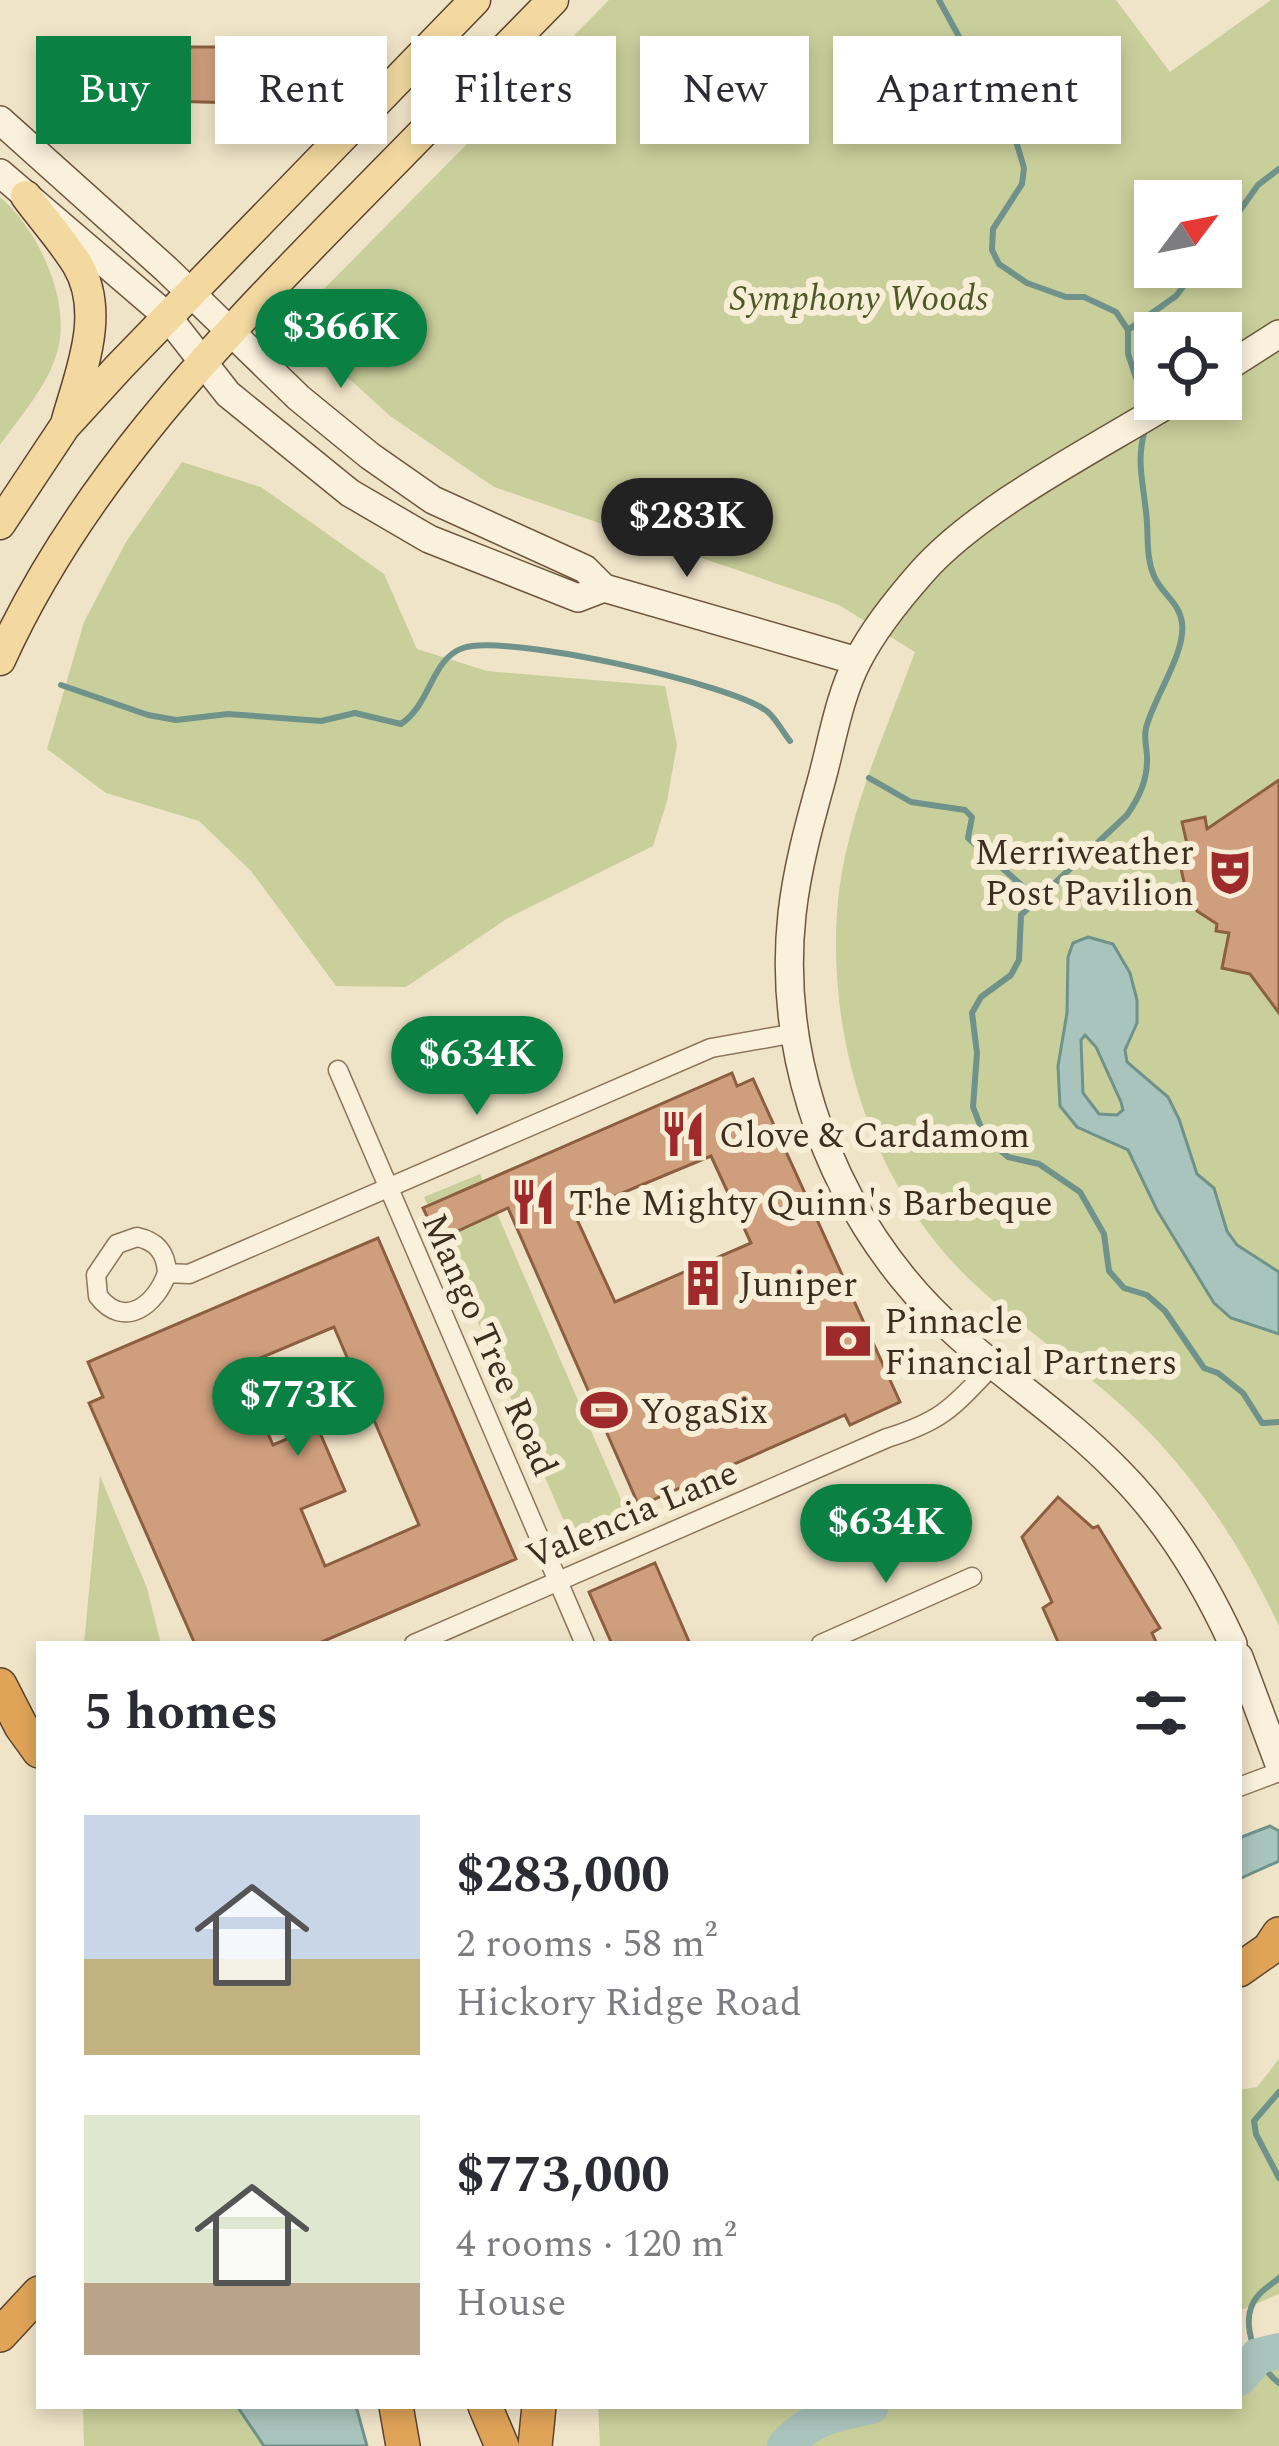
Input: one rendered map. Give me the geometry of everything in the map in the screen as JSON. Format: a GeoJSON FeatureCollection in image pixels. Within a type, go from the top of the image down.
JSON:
{"type":"FeatureCollection","features":[{"type":"Feature","properties":{"kind":"highway"},"geometry":{"type":"LineString","coordinates":[[0,1685],[36,1746]]}},
{"type":"Feature","properties":{"kind":"highway"},"geometry":{"type":"LineString","coordinates":[[1242,1968],[1269,1949],[1279,1934]]}},
{"type":"Feature","properties":{"kind":"highway"},"geometry":{"type":"LineString","coordinates":[[0,2335],[36,2296]]}},
{"type":"Feature","properties":{"kind":"highway"},"geometry":{"type":"LineString","coordinates":[[397,2409],[403,2446]]}},
{"type":"Feature","properties":{"kind":"highway"},"geometry":{"type":"LineString","coordinates":[[486,2409],[502,2446]]}},
{"type":"Feature","properties":{"kind":"highway"},"geometry":{"type":"LineString","coordinates":[[535,2446],[539,2409]]}},
{"type":"Feature","properties":{"kind":"main road"},"geometry":{"type":"LineString","coordinates":[[0,524],[65,426],[475,0]]}},
{"type":"Feature","properties":{"kind":"main road"},"geometry":{"type":"LineString","coordinates":[[0,660],[43,577],[123,456],[230,331],[553,0]]}},
{"type":"Feature","properties":{"kind":"main road"},"geometry":{"type":"LineString","coordinates":[[26,196],[80,268],[89,308],[90,338],[65,426]]}},
{"type":"Feature","properties":{"kind":"street"},"geometry":{"type":"LineString","coordinates":[[0,120],[299,398],[433,500],[584,569],[604,588],[857,661]]}},
{"type":"Feature","properties":{"kind":"street"},"geometry":{"type":"LineString","coordinates":[[0,173],[167,316],[227,394],[350,493],[429,539],[578,598],[604,588]]}},
{"type":"Feature","properties":{"kind":"street"},"geometry":{"type":"LineString","coordinates":[[1242,358],[1279,334]]}},
{"type":"Feature","properties":{"kind":"street"},"geometry":{"type":"LineString","coordinates":[[1142,420],[959,538],[925,569],[857,661],[797,879],[790,964],[796,1033],[818,1126],[851,1206],[947,1329],[1120,1472],[1192,1568],[1231,1641]]}},
{"type":"Feature","properties":{"kind":"street"},"geometry":{"type":"LineString","coordinates":[[167,1273],[189,1274],[711,1048],[796,1033]]}},
{"type":"Feature","properties":{"kind":"street","name":"Mango Tree Road"},"geometry":{"type":"LineString","coordinates":[[338,1070],[584,1641]]}},
{"type":"Feature","properties":{"kind":"street"},"geometry":{"type":"LineString","coordinates":[[126,1239],[147,1239],[156,1245],[167,1273],[148,1304],[131,1313],[104,1304],[95,1286],[100,1265],[126,1239]]}},
{"type":"Feature","properties":{"kind":"street","name":"Valencia Lane"},"geometry":{"type":"LineString","coordinates":[[421,1641],[887,1438],[928,1426],[949,1411],[991,1366]]}},
{"type":"Feature","properties":{"kind":"street"},"geometry":{"type":"LineString","coordinates":[[828,1641],[972,1577]]}},
{"type":"Feature","properties":{"kind":"street"},"geometry":{"type":"LineString","coordinates":[[1242,1665],[1279,1768],[1242,1786]]}},
{"type":"Feature","properties":{"kind":"green space","name":"Symphony Woods"},"geometry":{"type":"Polygon","coordinates":[[[609,0],[1116,0],[1170,72],[1271,0],[1279,0],[1279,1626],[1217,1516],[1158,1441],[1098,1385],[981,1290],[945,1253],[887,1166],[867,1118],[841,1016],[837,912],[856,812],[915,652],[839,605],[494,487],[390,416],[296,330],[316,297],[467,144],[616,144],[616,36],[573,36],[609,0]]]}},
{"type":"Feature","properties":{"kind":"green space"},"geometry":{"type":"Polygon","coordinates":[[[0,197],[26,227],[48,266],[61,329],[48,375],[0,445],[0,197]]]}},
{"type":"Feature","properties":{"kind":"green space"},"geometry":{"type":"Polygon","coordinates":[[[182,462],[261,487],[384,574],[417,649],[487,671],[665,686],[677,745],[653,846],[508,918],[406,987],[336,986],[251,871],[199,821],[106,793],[47,749],[84,622],[126,542],[182,462]]]}},
{"type":"Feature","properties":{"kind":"green space"},"geometry":{"type":"Polygon","coordinates":[[[480,1174],[628,1516],[572,1540],[424,1197],[480,1174]]]}},
{"type":"Feature","properties":{"kind":"green space"},"geometry":{"type":"Polygon","coordinates":[[[100,1476],[147,1588],[160,1641],[84,1641],[100,1476]]]}},
{"type":"Feature","properties":{"kind":"green space"},"geometry":{"type":"Polygon","coordinates":[[[1279,2059],[1279,2294],[1242,2310],[1242,2090],[1257,2087],[1279,2059]]]}},
{"type":"Feature","properties":{"kind":"green space"},"geometry":{"type":"Polygon","coordinates":[[[1279,2345],[1279,2446],[600,2446],[598,2409],[1242,2409],[1242,2353],[1279,2345]]]}},
{"type":"Feature","properties":{"kind":"green space"},"geometry":{"type":"Polygon","coordinates":[[[83,2409],[239,2409],[264,2446],[84,2446],[83,2409]]]}},
{"type":"Feature","properties":{"kind":"water"},"geometry":{"type":"Polygon","coordinates":[[[1088,937],[1113,944],[1130,973],[1137,1023],[1125,1050],[1127,1062],[1168,1097],[1197,1174],[1214,1188],[1227,1231],[1237,1245],[1279,1272],[1279,1334],[1231,1318],[1214,1303],[1157,1210],[1128,1150],[1077,1127],[1060,1106],[1058,1066],[1073,943],[1088,937]],[[1085,1035],[1081,1040],[1083,1093],[1099,1114],[1117,1115],[1123,1110],[1121,1102],[1096,1047],[1085,1035]]]}},
{"type":"Feature","properties":{"kind":"water"},"geometry":{"type":"Polygon","coordinates":[[[1270,1826],[1279,1831],[1279,1861],[1242,1878],[1242,1837],[1270,1826]]]}},
{"type":"Feature","properties":{"kind":"water"},"geometry":{"type":"Polygon","coordinates":[[[239,2409],[357,2409],[367,2446],[264,2446],[239,2409]]]}},
{"type":"Feature","properties":{"kind":"building"},"geometry":{"type":"Polygon","coordinates":[[[191,47],[215,47],[215,102],[191,102],[191,47]]]}},
{"type":"Feature","properties":{"kind":"building","name":"Merriweather Post Pavilion"},"geometry":{"type":"Polygon","coordinates":[[[1279,780],[1279,1013],[1250,974],[1222,968],[1229,933],[1216,931],[1217,924],[1197,911],[1194,898],[1188,900],[1176,846],[1187,844],[1182,822],[1205,817],[1207,829],[1279,780]]]}},
{"type":"Feature","properties":{"kind":"building","name":"Juniper"},"geometry":{"type":"Polygon","coordinates":[[[732,1073],[737,1086],[753,1079],[900,1402],[850,1425],[845,1415],[639,1506],[508,1208],[438,1240],[423,1208],[732,1073]],[[711,1156],[574,1213],[615,1302],[751,1243],[711,1156]]]}},
{"type":"Feature","properties":{"kind":"building"},"geometry":{"type":"Polygon","coordinates":[[[378,1238],[516,1559],[324,1641],[194,1641],[89,1403],[103,1397],[88,1362],[378,1238]],[[334,1327],[239,1367],[273,1445],[317,1426],[345,1491],[301,1509],[325,1566],[419,1525],[334,1327]]]}},
{"type":"Feature","properties":{"kind":"building"},"geometry":{"type":"Polygon","coordinates":[[[1058,1497],[1093,1528],[1098,1526],[1160,1628],[1152,1633],[1156,1641],[1058,1641],[1043,1608],[1052,1602],[1022,1537],[1058,1497]]]}},
{"type":"Feature","properties":{"kind":"building"},"geometry":{"type":"Polygon","coordinates":[[[655,1563],[689,1641],[611,1641],[589,1592],[655,1563]]]}},
{"type":"Feature","properties":{"kind":"waterway"},"geometry":{"type":"LineString","coordinates":[[939,0],[1016,141],[1024,168],[1022,184],[993,229],[992,250],[999,264],[1027,283],[1066,297],[1084,297],[1116,312],[1128,330],[1134,372]]}},
{"type":"Feature","properties":{"kind":"waterway"},"geometry":{"type":"LineString","coordinates":[[1242,207],[1258,185],[1279,169]]}},
{"type":"Feature","properties":{"kind":"waterway"},"geometry":{"type":"LineString","coordinates":[[1128,330],[1182,288]]}},
{"type":"Feature","properties":{"kind":"waterway"},"geometry":{"type":"LineString","coordinates":[[1145,430],[1141,461],[1149,560],[1157,582],[1181,616],[1179,648],[1146,728],[1146,772],[1136,801],[1127,815],[1021,915],[1019,960],[1011,975],[981,997],[972,1013],[977,1053],[973,1107],[993,1144],[1008,1157],[1039,1164],[1080,1192],[1104,1234],[1109,1271],[1124,1288],[1147,1295],[1165,1311],[1204,1368],[1243,1393],[1262,1423],[1279,1422]]}},
{"type":"Feature","properties":{"kind":"waterway"},"geometry":{"type":"LineString","coordinates":[[61,685],[176,720],[228,714],[321,721],[355,713],[401,724],[452,654],[486,645],[568,654],[712,688],[768,712],[790,741]]}},
{"type":"Feature","properties":{"kind":"waterway"},"geometry":{"type":"LineString","coordinates":[[869,778],[911,802],[965,810],[972,817],[968,838],[1036,898]]}},
{"type":"Feature","properties":{"kind":"waterway"},"geometry":{"type":"LineString","coordinates":[[1279,2092],[1254,2121],[1279,2178]]}},
{"type":"Feature","properties":{"kind":"waterway"},"geometry":{"type":"LineString","coordinates":[[1279,2278],[1257,2297],[1249,2318],[1258,2356],[1279,2383]]}},
{"type":"Feature","properties":{"kind":"waterway"},"geometry":{"type":"LineString","coordinates":[[1242,2375],[1258,2356],[1279,2351]]}},
{"type":"Feature","properties":{"kind":"waterway"},"geometry":{"type":"LineString","coordinates":[[785,2446],[824,2418],[856,2409]]}},
{"type":"Feature","properties":{"kind":"place","name":"Merriweather Post Pavilion"},"geometry":{"type":"Point","coordinates":[1230,872]}},
{"type":"Feature","properties":{"kind":"place","name":"Clove & Cardamom"},"geometry":{"type":"Point","coordinates":[683,1134]}},
{"type":"Feature","properties":{"kind":"place","name":"The Mighty Quinn's Barbeque"},"geometry":{"type":"Point","coordinates":[533,1202]}},
{"type":"Feature","properties":{"kind":"place","name":"Juniper"},"geometry":{"type":"Point","coordinates":[703,1283]}},
{"type":"Feature","properties":{"kind":"place","name":"Pinnacle Financial Partners"},"geometry":{"type":"Point","coordinates":[848,1341]}},
{"type":"Feature","properties":{"kind":"place","name":"YogaSix"},"geometry":{"type":"Point","coordinates":[604,1410]}}]}
